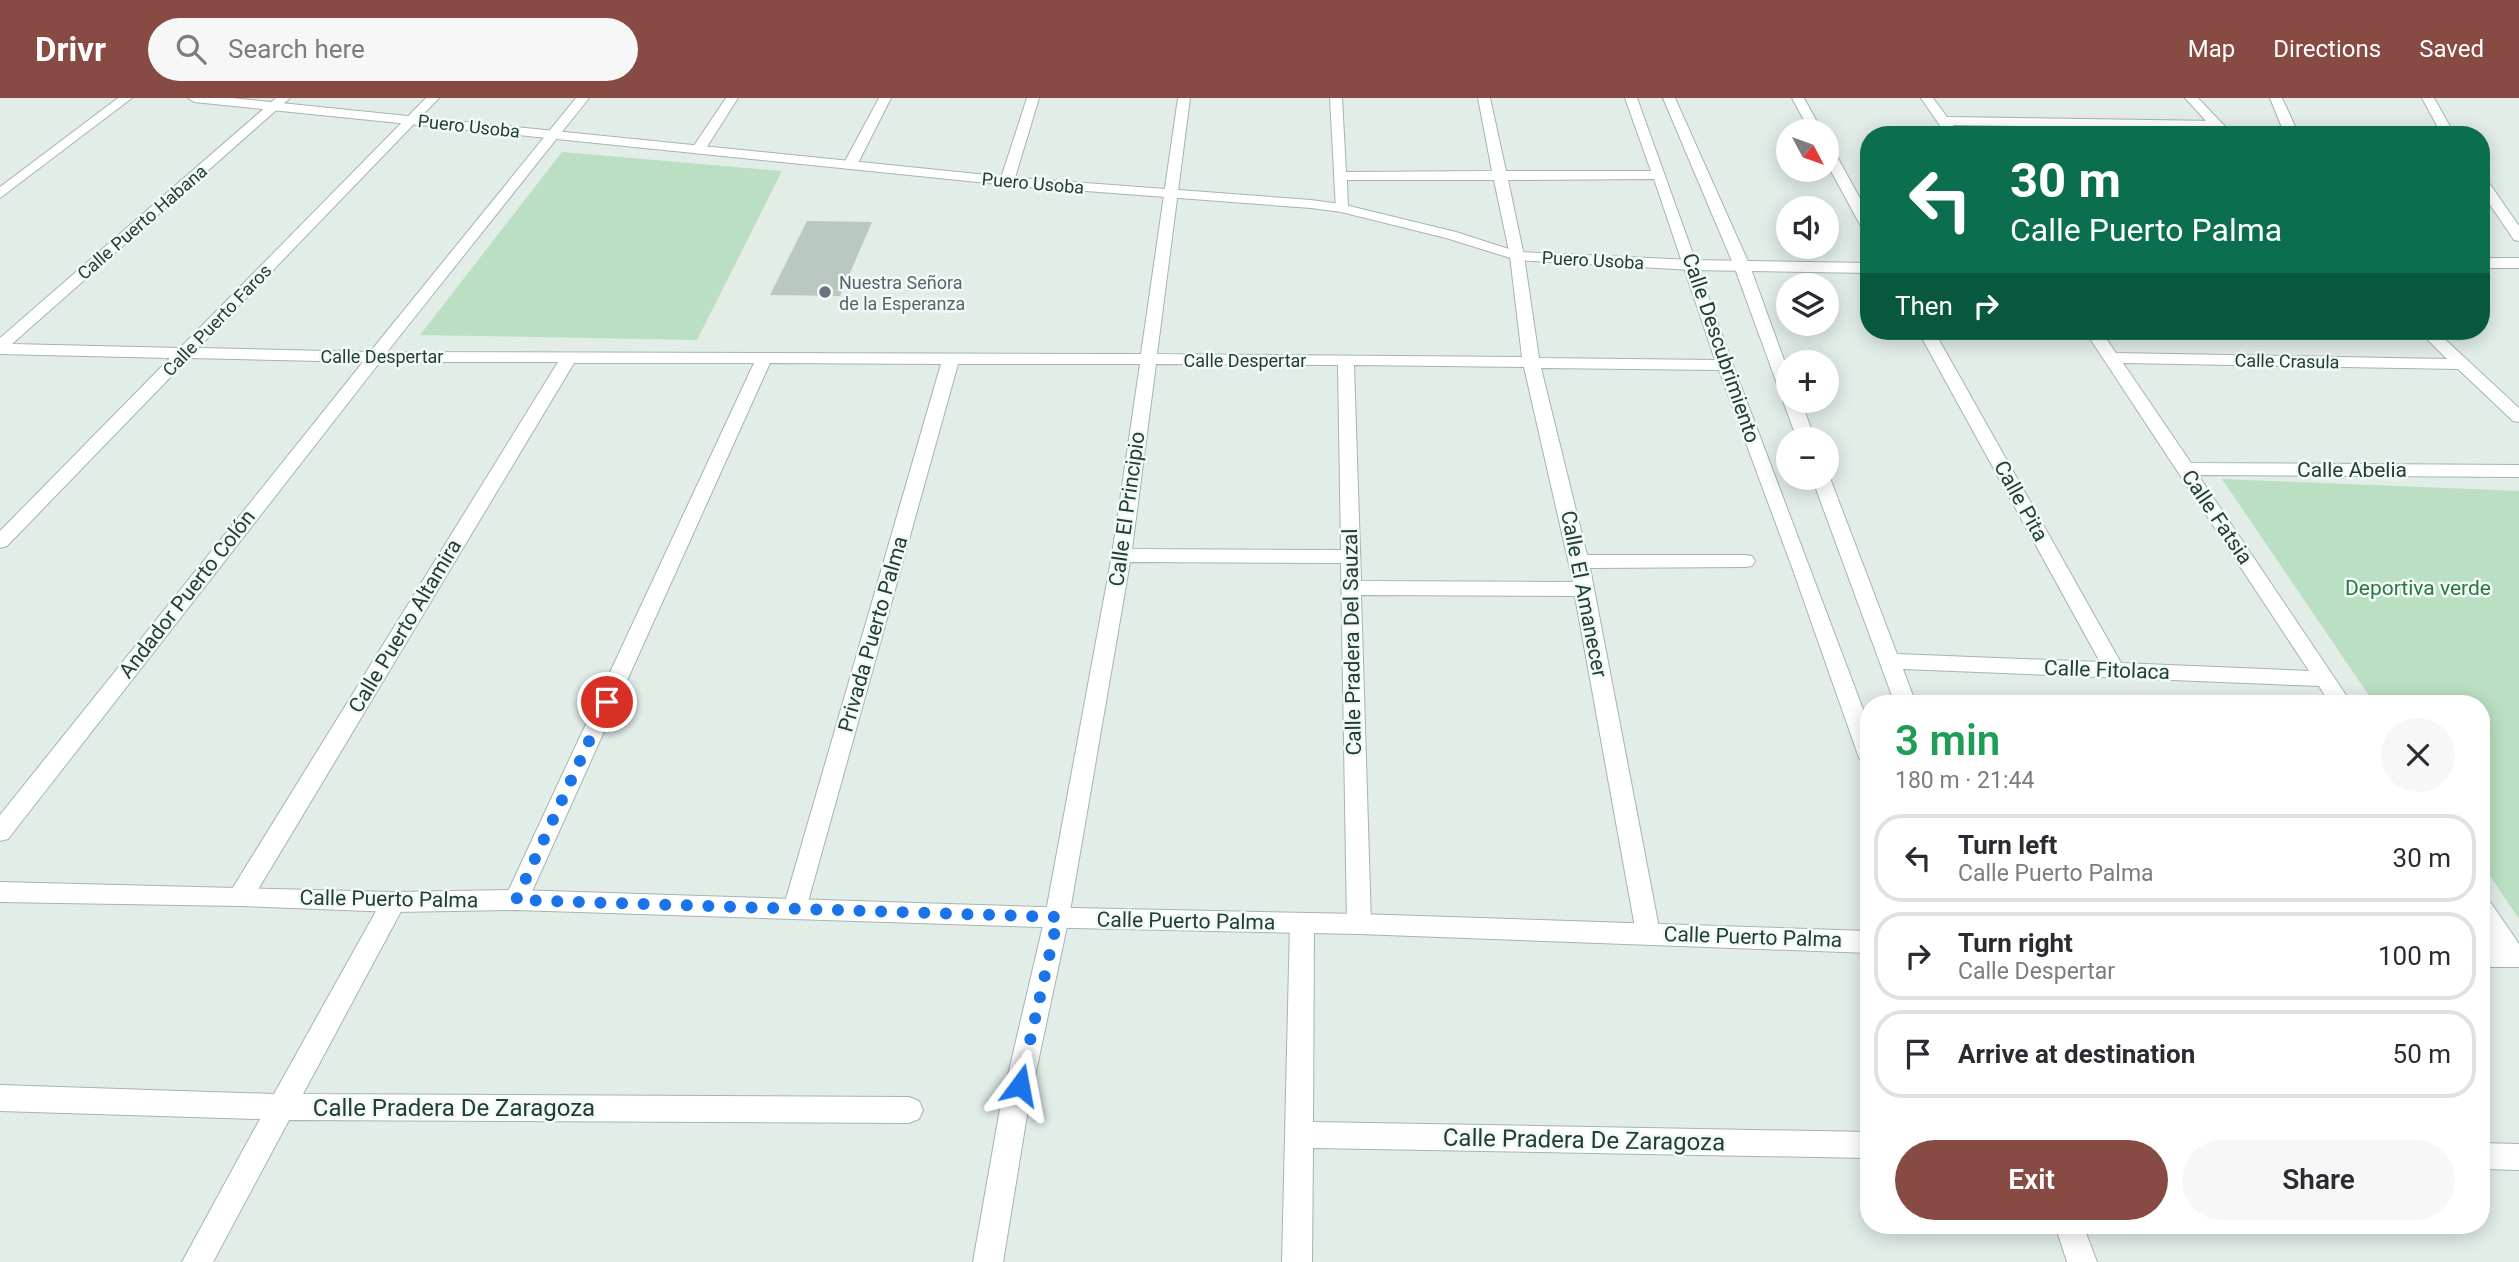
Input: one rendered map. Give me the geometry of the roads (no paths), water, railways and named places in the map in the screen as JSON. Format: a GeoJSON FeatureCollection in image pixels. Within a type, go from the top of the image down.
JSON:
{"type":"FeatureCollection","features":[{"type":"Feature","properties":{"kind":"street"},"geometry":{"type":"LineString","coordinates":[[0,194],[126,98]]}},
{"type":"Feature","properties":{"kind":"street","name":"Puero Usoba"},"geometry":{"type":"LineString","coordinates":[[194,98],[279,102],[412,120],[1007,181],[1340,208],[1517,256],[1692,265],[1860,268]]}},
{"type":"Feature","properties":{"kind":"street","name":"Calle Puerto Faros"},"geometry":{"type":"LineString","coordinates":[[0,542],[433,98]]}},
{"type":"Feature","properties":{"kind":"street"},"geometry":{"type":"LineString","coordinates":[[553,135],[583,98]]}},
{"type":"Feature","properties":{"kind":"street"},"geometry":{"type":"LineString","coordinates":[[698,150],[732,98]]}},
{"type":"Feature","properties":{"kind":"street"},"geometry":{"type":"LineString","coordinates":[[850,165],[885,98]]}},
{"type":"Feature","properties":{"kind":"street"},"geometry":{"type":"LineString","coordinates":[[1007,181],[1033,98]]}},
{"type":"Feature","properties":{"kind":"street","name":"Calle El Principio"},"geometry":{"type":"LineString","coordinates":[[988,1262],[1014,1108],[1058,917],[1122,555],[1184,98]]}},
{"type":"Feature","properties":{"kind":"street"},"geometry":{"type":"LineString","coordinates":[[1336,98],[1340,208]]}},
{"type":"Feature","properties":{"kind":"street","name":"Calle El Amanecer"},"geometry":{"type":"LineString","coordinates":[[1484,98],[1517,256],[1531,362],[1579,562],[1648,933]]}},
{"type":"Feature","properties":{"kind":"street","name":"Calle Descubrimiento"},"geometry":{"type":"LineString","coordinates":[[1631,98],[1725,365],[1860,730]]}},
{"type":"Feature","properties":{"kind":"street","name":"Calle Descubrimiento"},"geometry":{"type":"LineString","coordinates":[[1669,98],[1742,266],[1776,358]]}},
{"type":"Feature","properties":{"kind":"street"},"geometry":{"type":"LineString","coordinates":[[1798,98],[1809,119]]}},
{"type":"Feature","properties":{"kind":"street"},"geometry":{"type":"LineString","coordinates":[[1927,98],[1947,126]]}},
{"type":"Feature","properties":{"kind":"street"},"geometry":{"type":"LineString","coordinates":[[2191,98],[2218,126]]}},
{"type":"Feature","properties":{"kind":"street"},"geometry":{"type":"LineString","coordinates":[[2276,98],[2288,126]]}},
{"type":"Feature","properties":{"kind":"street"},"geometry":{"type":"LineString","coordinates":[[2428,98],[2444,126]]}},
{"type":"Feature","properties":{"kind":"street","name":"Calle Puerto Habana"},"geometry":{"type":"LineString","coordinates":[[0,348],[279,102]]}},
{"type":"Feature","properties":{"kind":"street"},"geometry":{"type":"LineString","coordinates":[[1943,121],[2098,126]]}},
{"type":"Feature","properties":{"kind":"street","name":"Andador Puerto Colón"},"geometry":{"type":"LineString","coordinates":[[0,832],[553,135]]}},
{"type":"Feature","properties":{"kind":"street"},"geometry":{"type":"LineString","coordinates":[[1839,173],[1860,212]]}},
{"type":"Feature","properties":{"kind":"street"},"geometry":{"type":"LineString","coordinates":[[1339,176],[1660,175]]}},
{"type":"Feature","properties":{"kind":"street"},"geometry":{"type":"LineString","coordinates":[[2490,195],[2519,237]]}},
{"type":"Feature","properties":{"kind":"street"},"geometry":{"type":"LineString","coordinates":[[2490,263],[2519,263]]}},
{"type":"Feature","properties":{"kind":"street","name":"Calle Pita"},"geometry":{"type":"LineString","coordinates":[[1931,340],[2115,670]]}},
{"type":"Feature","properties":{"kind":"street","name":"Calle Fatsia"},"geometry":{"type":"LineString","coordinates":[[2099,340],[2336,695]]}},
{"type":"Feature","properties":{"kind":"street"},"geometry":{"type":"LineString","coordinates":[[2437,340],[2519,417]]}},
{"type":"Feature","properties":{"kind":"street","name":"Calle Despertar"},"geometry":{"type":"LineString","coordinates":[[0,348],[375,357],[1346,360],[1725,365]]}},
{"type":"Feature","properties":{"kind":"street","name":"Calle Puerto Altamira"},"geometry":{"type":"LineString","coordinates":[[241,896],[570,356]]}},
{"type":"Feature","properties":{"kind":"street"},"geometry":{"type":"LineString","coordinates":[[516,900],[765,357]]}},
{"type":"Feature","properties":{"kind":"street","name":"Privada Puerto Palma"},"geometry":{"type":"LineString","coordinates":[[795,909],[951,358]]}},
{"type":"Feature","properties":{"kind":"street","name":"Calle Crasula"},"geometry":{"type":"LineString","coordinates":[[2111,358],[2464,364]]}},
{"type":"Feature","properties":{"kind":"street","name":"Calle Pradera Del Sauzal"},"geometry":{"type":"LineString","coordinates":[[1346,360],[1359,924]]}},
{"type":"Feature","properties":{"kind":"street","name":"Calle Abelia"},"geometry":{"type":"LineString","coordinates":[[2185,469],[2519,471]]}},
{"type":"Feature","properties":{"kind":"street"},"geometry":{"type":"LineString","coordinates":[[1825,490],[1902,695]]}},
{"type":"Feature","properties":{"kind":"street"},"geometry":{"type":"LineString","coordinates":[[1122,555],[1350,557]]}},
{"type":"Feature","properties":{"kind":"street"},"geometry":{"type":"LineString","coordinates":[[1579,562],[1745,561]]}},
{"type":"Feature","properties":{"kind":"street"},"geometry":{"type":"LineString","coordinates":[[1351,588],[1584,589]]}},
{"type":"Feature","properties":{"kind":"street","name":"Calle Fitolaca"},"geometry":{"type":"LineString","coordinates":[[1889,662],[2325,679]]}},
{"type":"Feature","properties":{"kind":"street","name":"Calle Puerto Palma"},"geometry":{"type":"LineString","coordinates":[[0,892],[241,896],[394,902],[516,900],[1359,924],[1860,942]]}},
{"type":"Feature","properties":{"kind":"street"},"geometry":{"type":"LineString","coordinates":[[197,1262],[394,902]]}},
{"type":"Feature","properties":{"kind":"street"},"geometry":{"type":"LineString","coordinates":[[2490,921],[2516,956]]}},
{"type":"Feature","properties":{"kind":"street"},"geometry":{"type":"LineString","coordinates":[[1297,1262],[1302,923]]}},
{"type":"Feature","properties":{"kind":"street"},"geometry":{"type":"LineString","coordinates":[[2490,956],[2516,956]]}},
{"type":"Feature","properties":{"kind":"street","name":"Calle Pradera De Zaragoza"},"geometry":{"type":"LineString","coordinates":[[0,1098],[280,1107],[909,1110]]}},
{"type":"Feature","properties":{"kind":"street","name":"Calle Pradera De Zaragoza"},"geometry":{"type":"LineString","coordinates":[[1298,1135],[1860,1145]]}},
{"type":"Feature","properties":{"kind":"street"},"geometry":{"type":"LineString","coordinates":[[2490,1156],[2519,1157]]}},
{"type":"Feature","properties":{"kind":"street"},"geometry":{"type":"LineString","coordinates":[[2072,1234],[2082,1262]]}},
{"type":"Feature","properties":{"kind":"place","name":"Nuestra Señora de la Esperanza"},"geometry":{"type":"Point","coordinates":[825,292]}},
{"type":"Feature","properties":{"kind":"park label","name":"Deportiva verde"},"geometry":{"type":"Point","coordinates":[2418,588]}}]}
